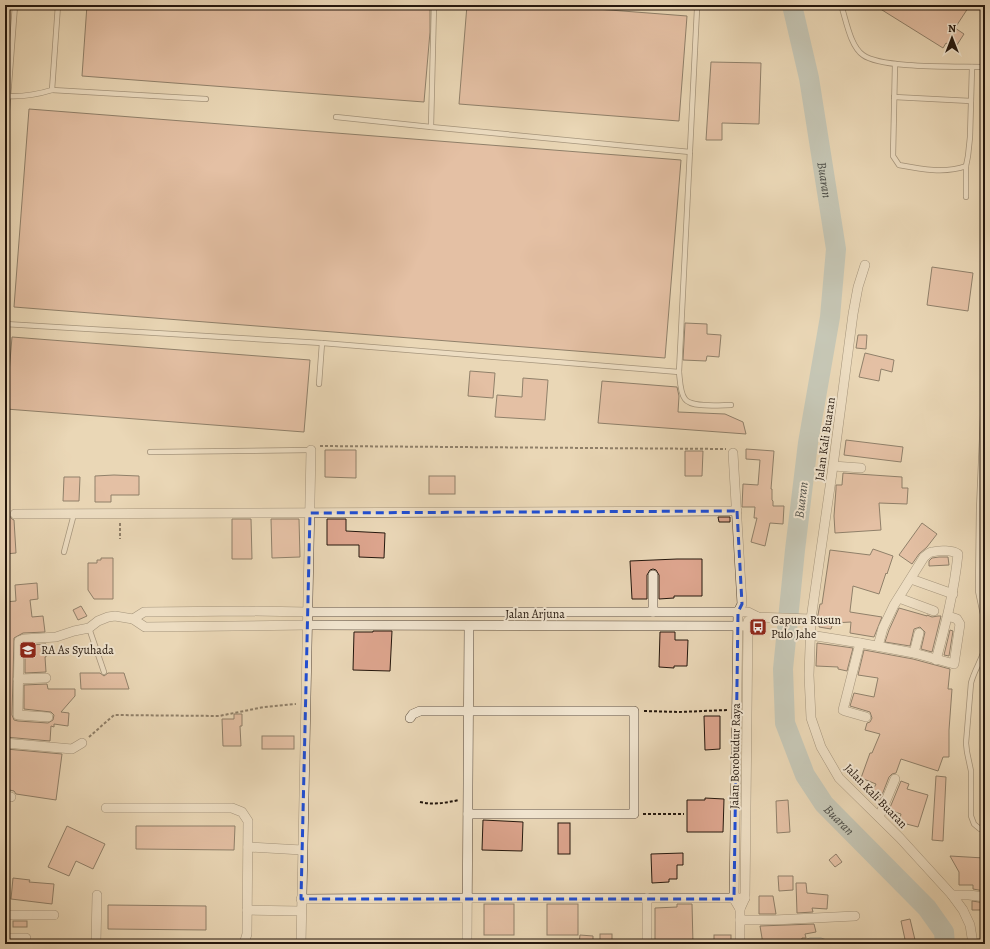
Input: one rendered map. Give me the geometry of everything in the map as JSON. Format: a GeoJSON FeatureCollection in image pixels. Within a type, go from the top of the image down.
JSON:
{"type":"FeatureCollection","features":[{"type":"Feature","properties":{"kind":"street","name":"Jalan Kali Buaran"},"geometry":{"type":"LineString","coordinates":[[865,265],[858,287],[853,314],[833,466],[808,618],[810,635],[810,718],[818,741],[839,778],[929,868],[963,910],[970,925],[973,944]]}},
{"type":"Feature","properties":{"kind":"street"},"geometry":{"type":"LineString","coordinates":[[300,944],[311,450]]}},
{"type":"Feature","properties":{"kind":"street","name":"Jalan Borobudur Raya"},"geometry":{"type":"LineString","coordinates":[[733,453],[737,511],[740,608],[738,626],[736,709],[734,899],[740,910]]}},
{"type":"Feature","properties":{"kind":"street"},"geometry":{"type":"LineString","coordinates":[[833,466],[861,468]]}},
{"type":"Feature","properties":{"kind":"street"},"geometry":{"type":"LineString","coordinates":[[15,514],[737,511]]}},
{"type":"Feature","properties":{"kind":"street"},"geometry":{"type":"LineString","coordinates":[[878,646],[883,628],[894,605],[924,557],[928,553],[932,552],[956,553],[958,554],[953,594],[936,660]]}},
{"type":"Feature","properties":{"kind":"street"},"geometry":{"type":"LineString","coordinates":[[653,575],[653,612]]}},
{"type":"Feature","properties":{"kind":"street"},"geometry":{"type":"LineString","coordinates":[[911,579],[953,594]]}},
{"type":"Feature","properties":{"kind":"street"},"geometry":{"type":"LineString","coordinates":[[899,598],[934,611]]}},
{"type":"Feature","properties":{"kind":"street"},"geometry":{"type":"LineString","coordinates":[[740,608],[762,616],[808,618]]}},
{"type":"Feature","properties":{"kind":"street","name":"Jalan Arjuna"},"geometry":{"type":"LineString","coordinates":[[740,608],[653,612],[144,612],[133,619],[145,627],[308,625],[748,626]]}},
{"type":"Feature","properties":{"kind":"street"},"geometry":{"type":"LineString","coordinates":[[247,611],[248,626]]}},
{"type":"Feature","properties":{"kind":"street"},"geometry":{"type":"LineString","coordinates":[[404,612],[404,625]]}},
{"type":"Feature","properties":{"kind":"street"},"geometry":{"type":"LineString","coordinates":[[488,612],[488,626]]}},
{"type":"Feature","properties":{"kind":"street"},"geometry":{"type":"LineString","coordinates":[[552,612],[553,626]]}},
{"type":"Feature","properties":{"kind":"street"},"geometry":{"type":"LineString","coordinates":[[600,626],[601,612]]}},
{"type":"Feature","properties":{"kind":"street","name":"Jalan Borobudur Raya"},"geometry":{"type":"LineString","coordinates":[[740,944],[740,910],[745,898],[748,612]]}},
{"type":"Feature","properties":{"kind":"street"},"geometry":{"type":"LineString","coordinates":[[48,717],[18,715],[19,641],[24,639],[56,638],[74,631],[89,628],[98,621],[108,617],[116,616],[133,619]]}},
{"type":"Feature","properties":{"kind":"street"},"geometry":{"type":"LineString","coordinates":[[748,626],[762,616]]}},
{"type":"Feature","properties":{"kind":"street"},"geometry":{"type":"LineString","coordinates":[[810,635],[860,642],[914,653],[954,664],[960,624],[957,619],[948,616]]}},
{"type":"Feature","properties":{"kind":"street"},"geometry":{"type":"LineString","coordinates":[[467,944],[466,898],[469,626]]}},
{"type":"Feature","properties":{"kind":"street"},"geometry":{"type":"LineString","coordinates":[[914,653],[919,633]]}},
{"type":"Feature","properties":{"kind":"street"},"geometry":{"type":"LineString","coordinates":[[860,642],[843,710],[866,717]]}},
{"type":"Feature","properties":{"kind":"street"},"geometry":{"type":"LineString","coordinates":[[18,679],[46,678]]}},
{"type":"Feature","properties":{"kind":"street"},"geometry":{"type":"LineString","coordinates":[[410,718],[413,714],[420,711],[634,711],[634,814],[468,814]]}},
{"type":"Feature","properties":{"kind":"street"},"geometry":{"type":"LineString","coordinates":[[5,743],[72,750],[82,743]]}},
{"type":"Feature","properties":{"kind":"street"},"geometry":{"type":"LineString","coordinates":[[736,750],[747,750]]}},
{"type":"Feature","properties":{"kind":"street"},"geometry":{"type":"LineString","coordinates":[[879,817],[895,779]]}},
{"type":"Feature","properties":{"kind":"street"},"geometry":{"type":"LineString","coordinates":[[106,808],[232,808],[242,812],[248,821],[247,934],[244,944]]}},
{"type":"Feature","properties":{"kind":"street"},"geometry":{"type":"LineString","coordinates":[[735,832],[746,832]]}},
{"type":"Feature","properties":{"kind":"street"},"geometry":{"type":"LineString","coordinates":[[248,847],[302,850]]}},
{"type":"Feature","properties":{"kind":"street"},"geometry":{"type":"LineString","coordinates":[[97,895],[96,942],[98,944]]}},
{"type":"Feature","properties":{"kind":"street"},"geometry":{"type":"LineString","coordinates":[[952,895],[985,897]]}},
{"type":"Feature","properties":{"kind":"street"},"geometry":{"type":"LineString","coordinates":[[647,898],[647,944]]}},
{"type":"Feature","properties":{"kind":"street"},"geometry":{"type":"LineString","coordinates":[[301,899],[745,898]]}},
{"type":"Feature","properties":{"kind":"street"},"geometry":{"type":"LineString","coordinates":[[247,910],[301,911]]}},
{"type":"Feature","properties":{"kind":"street"},"geometry":{"type":"LineString","coordinates":[[5,915],[54,914]]}},
{"type":"Feature","properties":{"kind":"street"},"geometry":{"type":"LineString","coordinates":[[740,920],[855,916]]}},
{"type":"Feature","properties":{"kind":"street"},"geometry":{"type":"LineString","coordinates":[[5,938],[26,938]]}},
{"type":"Feature","properties":{"kind":"street"},"geometry":{"type":"LineString","coordinates":[[973,944],[985,943]]}},
{"type":"Feature","properties":{"kind":"lane"},"geometry":{"type":"LineString","coordinates":[[5,137],[6,96],[15,5]]}},
{"type":"Feature","properties":{"kind":"lane"},"geometry":{"type":"LineString","coordinates":[[52,90],[58,5]]}},
{"type":"Feature","properties":{"kind":"lane"},"geometry":{"type":"LineString","coordinates":[[431,127],[434,5]]}},
{"type":"Feature","properties":{"kind":"lane"},"geometry":{"type":"LineString","coordinates":[[695,5],[697,9],[679,372],[685,400],[692,404],[731,405]]}},
{"type":"Feature","properties":{"kind":"lane"},"geometry":{"type":"LineString","coordinates":[[841,5],[853,43],[863,55],[876,60],[895,64],[985,67]]}},
{"type":"Feature","properties":{"kind":"lane"},"geometry":{"type":"LineString","coordinates":[[895,64],[893,156],[899,165],[916,168],[955,170],[966,166]]}},
{"type":"Feature","properties":{"kind":"lane"},"geometry":{"type":"LineString","coordinates":[[966,197],[966,166],[968,156],[972,67]]}},
{"type":"Feature","properties":{"kind":"lane"},"geometry":{"type":"LineString","coordinates":[[6,96],[18,97],[39,94],[52,90],[206,99]]}},
{"type":"Feature","properties":{"kind":"lane"},"geometry":{"type":"LineString","coordinates":[[894,97],[971,101]]}},
{"type":"Feature","properties":{"kind":"lane"},"geometry":{"type":"LineString","coordinates":[[336,117],[690,152]]}},
{"type":"Feature","properties":{"kind":"lane"},"geometry":{"type":"LineString","coordinates":[[5,324],[322,343],[679,372]]}},
{"type":"Feature","properties":{"kind":"lane"},"geometry":{"type":"LineString","coordinates":[[319,384],[322,343]]}},
{"type":"Feature","properties":{"kind":"lane"},"geometry":{"type":"LineString","coordinates":[[985,368],[979,510],[978,590],[985,624]]}},
{"type":"Feature","properties":{"kind":"lane"},"geometry":{"type":"LineString","coordinates":[[150,452],[311,450]]}},
{"type":"Feature","properties":{"kind":"lane"},"geometry":{"type":"LineString","coordinates":[[979,510],[985,505]]}},
{"type":"Feature","properties":{"kind":"lane"},"geometry":{"type":"LineString","coordinates":[[64,552],[74,514]]}},
{"type":"Feature","properties":{"kind":"lane"},"geometry":{"type":"LineString","coordinates":[[89,628],[104,672]]}},
{"type":"Feature","properties":{"kind":"lane"},"geometry":{"type":"LineString","coordinates":[[985,648],[981,661],[972,677],[966,743],[966,752],[971,771],[971,816],[974,824],[980,829],[985,829]]}},
{"type":"Feature","properties":{"kind":"path"},"geometry":{"type":"LineString","coordinates":[[311,450],[314,446],[730,449],[733,450],[733,453]]}},
{"type":"Feature","properties":{"kind":"path"},"geometry":{"type":"LineString","coordinates":[[120,514],[120,539]]}},
{"type":"Feature","properties":{"kind":"path"},"geometry":{"type":"LineString","coordinates":[[82,743],[114,715],[218,716],[264,707],[305,704]]}},
{"type":"Feature","properties":{"kind":"path"},"geometry":{"type":"LineString","coordinates":[[634,711],[679,712],[736,709]]}},
{"type":"Feature","properties":{"kind":"path"},"geometry":{"type":"LineString","coordinates":[[420,802],[429,804],[447,803],[468,798]]}},
{"type":"Feature","properties":{"kind":"path"},"geometry":{"type":"LineString","coordinates":[[634,814],[684,814]]}},
{"type":"Feature","properties":{"kind":"highlighted area"},"geometry":{"type":"Polygon","coordinates":[[[737,511],[742,604],[738,612],[734,899],[301,899],[310,513],[737,511]]]}},
{"type":"Feature","properties":{"kind":"water"},"geometry":{"type":"Polygon","coordinates":[[[810,938],[821,938],[838,944],[791,944],[810,938]]]}},
{"type":"Feature","properties":{"kind":"building"},"geometry":{"type":"Polygon","coordinates":[[[87,5],[430,5],[430,32],[424,102],[82,76],[87,5]]]}},
{"type":"Feature","properties":{"kind":"building"},"geometry":{"type":"Polygon","coordinates":[[[467,5],[545,5],[687,16],[679,121],[459,104],[467,5]]]}},
{"type":"Feature","properties":{"kind":"building"},"geometry":{"type":"Polygon","coordinates":[[[874,5],[970,5],[955,28],[964,34],[955,48],[946,43],[943,48],[874,5]]]}},
{"type":"Feature","properties":{"kind":"building"},"geometry":{"type":"Polygon","coordinates":[[[711,62],[761,63],[759,124],[722,123],[722,140],[706,140],[711,62]]]}},
{"type":"Feature","properties":{"kind":"building"},"geometry":{"type":"Polygon","coordinates":[[[29,109],[681,160],[665,358],[14,307],[29,109]]]}},
{"type":"Feature","properties":{"kind":"building"},"geometry":{"type":"Polygon","coordinates":[[[932,267],[973,273],[968,311],[927,305],[932,267]]]}},
{"type":"Feature","properties":{"kind":"building"},"geometry":{"type":"Polygon","coordinates":[[[685,323],[707,324],[707,334],[721,335],[719,357],[707,356],[706,361],[683,360],[685,323]]]}},
{"type":"Feature","properties":{"kind":"building"},"geometry":{"type":"Polygon","coordinates":[[[858,335],[867,335],[866,349],[856,348],[858,335]]]}},
{"type":"Feature","properties":{"kind":"building"},"geometry":{"type":"Polygon","coordinates":[[[12,337],[310,360],[304,432],[6,409],[12,337]]]}},
{"type":"Feature","properties":{"kind":"building"},"geometry":{"type":"Polygon","coordinates":[[[865,353],[894,360],[892,372],[881,369],[879,381],[859,377],[865,353]]]}},
{"type":"Feature","properties":{"kind":"building"},"geometry":{"type":"Polygon","coordinates":[[[470,371],[495,373],[493,398],[468,396],[470,371]]]}},
{"type":"Feature","properties":{"kind":"building"},"geometry":{"type":"Polygon","coordinates":[[[523,378],[548,380],[545,420],[495,417],[497,395],[522,397],[523,378]]]}},
{"type":"Feature","properties":{"kind":"building"},"geometry":{"type":"Polygon","coordinates":[[[602,381],[677,387],[679,396],[678,412],[725,414],[743,422],[746,434],[598,423],[602,381]]]}},
{"type":"Feature","properties":{"kind":"building"},"geometry":{"type":"Polygon","coordinates":[[[846,440],[903,447],[901,462],[844,455],[846,440]]]}},
{"type":"Feature","properties":{"kind":"building"},"geometry":{"type":"Polygon","coordinates":[[[746,449],[774,451],[771,489],[772,500],[773,506],[784,506],[783,524],[770,523],[765,546],[751,542],[757,518],[754,518],[755,507],[742,507],[743,484],[758,485],[760,460],[746,459],[746,449]]]}},
{"type":"Feature","properties":{"kind":"building"},"geometry":{"type":"Polygon","coordinates":[[[325,450],[356,450],[356,478],[325,477],[325,450]]]}},
{"type":"Feature","properties":{"kind":"building"},"geometry":{"type":"Polygon","coordinates":[[[685,451],[703,451],[702,476],[685,476],[685,451]]]}},
{"type":"Feature","properties":{"kind":"building"},"geometry":{"type":"Polygon","coordinates":[[[843,473],[902,477],[902,488],[908,488],[907,504],[879,503],[881,530],[835,533],[834,516],[836,485],[842,485],[843,473]]]}},
{"type":"Feature","properties":{"kind":"building"},"geometry":{"type":"Polygon","coordinates":[[[95,476],[139,476],[139,495],[111,495],[111,502],[95,502],[95,476]]]}},
{"type":"Feature","properties":{"kind":"building"},"geometry":{"type":"Polygon","coordinates":[[[429,476],[455,476],[455,494],[429,494],[429,476]]]}},
{"type":"Feature","properties":{"kind":"building"},"geometry":{"type":"Polygon","coordinates":[[[64,477],[80,477],[79,501],[63,501],[64,477]]]}},
{"type":"Feature","properties":{"kind":"building"},"geometry":{"type":"Polygon","coordinates":[[[5,515],[9,515],[14,520],[16,553],[5,554],[5,515]]]}},
{"type":"Feature","properties":{"kind":"building"},"geometry":{"type":"Polygon","coordinates":[[[718,517],[730,517],[730,522],[719,522],[718,517]]]}},
{"type":"Feature","properties":{"kind":"building"},"geometry":{"type":"Polygon","coordinates":[[[232,519],[251,519],[252,559],[232,559],[232,519]]]}},
{"type":"Feature","properties":{"kind":"building"},"geometry":{"type":"Polygon","coordinates":[[[271,519],[299,519],[300,557],[272,558],[271,519]]]}},
{"type":"Feature","properties":{"kind":"building"},"geometry":{"type":"Polygon","coordinates":[[[327,519],[346,519],[346,531],[385,533],[384,558],[359,557],[359,545],[327,545],[327,519]]]}},
{"type":"Feature","properties":{"kind":"building"},"geometry":{"type":"Polygon","coordinates":[[[922,523],[937,534],[912,564],[899,555],[922,523]]]}},
{"type":"Feature","properties":{"kind":"building"},"geometry":{"type":"Polygon","coordinates":[[[873,549],[893,556],[887,574],[886,573],[879,594],[853,586],[850,612],[882,617],[874,637],[850,633],[851,622],[833,623],[831,629],[819,627],[820,620],[817,620],[820,604],[822,604],[830,550],[870,555],[873,549]]]}},
{"type":"Feature","properties":{"kind":"building"},"geometry":{"type":"Polygon","coordinates":[[[948,557],[949,565],[929,566],[929,561],[932,558],[948,557]]]}},
{"type":"Feature","properties":{"kind":"building"},"geometry":{"type":"Polygon","coordinates":[[[101,558],[113,558],[113,599],[94,599],[88,590],[88,563],[97,563],[97,560],[101,560],[101,558]]]}},
{"type":"Feature","properties":{"kind":"building"},"geometry":{"type":"Polygon","coordinates":[[[702,559],[702,596],[674,596],[674,598],[659,599],[659,575],[656,570],[653,569],[650,570],[647,575],[647,599],[632,599],[630,561],[702,559]]]}},
{"type":"Feature","properties":{"kind":"building"},"geometry":{"type":"Polygon","coordinates":[[[37,583],[38,599],[30,600],[32,617],[43,616],[45,632],[23,633],[14,638],[12,715],[14,720],[18,721],[48,723],[53,720],[54,715],[51,712],[24,709],[24,685],[47,684],[48,689],[75,689],[75,696],[61,712],[69,713],[68,726],[54,724],[54,727],[51,726],[50,741],[5,737],[5,602],[16,601],[15,585],[37,583]]]}},
{"type":"Feature","properties":{"kind":"building"},"geometry":{"type":"Polygon","coordinates":[[[81,606],[87,616],[78,620],[73,610],[81,606]]]}},
{"type":"Feature","properties":{"kind":"building"},"geometry":{"type":"Polygon","coordinates":[[[899,608],[932,617],[941,616],[932,652],[921,649],[925,632],[920,627],[914,629],[910,646],[885,642],[899,608]]]}},
{"type":"Feature","properties":{"kind":"building"},"geometry":{"type":"Polygon","coordinates":[[[950,630],[953,631],[949,656],[944,655],[950,630]]]}},
{"type":"Feature","properties":{"kind":"building"},"geometry":{"type":"Polygon","coordinates":[[[392,631],[390,671],[353,670],[354,632],[392,631]]]}},
{"type":"Feature","properties":{"kind":"building"},"geometry":{"type":"Polygon","coordinates":[[[660,632],[675,632],[675,640],[688,640],[687,666],[674,666],[674,668],[659,667],[660,632]]]}},
{"type":"Feature","properties":{"kind":"building"},"geometry":{"type":"Polygon","coordinates":[[[817,643],[853,648],[847,671],[838,669],[838,667],[816,666],[817,643]]]}},
{"type":"Feature","properties":{"kind":"building"},"geometry":{"type":"Polygon","coordinates":[[[46,644],[46,672],[25,673],[25,645],[46,644]]]}},
{"type":"Feature","properties":{"kind":"building"},"geometry":{"type":"Polygon","coordinates":[[[864,650],[913,659],[950,669],[948,689],[952,689],[949,757],[943,757],[938,771],[901,759],[896,773],[889,777],[880,800],[870,796],[876,784],[861,778],[870,753],[872,753],[880,734],[865,730],[867,723],[870,722],[872,718],[870,712],[850,706],[854,693],[874,697],[878,678],[858,675],[864,650]]]}},
{"type":"Feature","properties":{"kind":"building"},"geometry":{"type":"Polygon","coordinates":[[[80,673],[100,673],[104,676],[108,673],[124,673],[129,689],[81,689],[80,673]]]}},
{"type":"Feature","properties":{"kind":"building"},"geometry":{"type":"Polygon","coordinates":[[[234,714],[242,714],[242,726],[240,726],[241,746],[223,746],[222,719],[234,719],[234,714]]]}},
{"type":"Feature","properties":{"kind":"building"},"geometry":{"type":"Polygon","coordinates":[[[704,716],[720,716],[720,749],[705,750],[704,716]]]}},
{"type":"Feature","properties":{"kind":"building"},"geometry":{"type":"Polygon","coordinates":[[[262,736],[294,736],[294,749],[262,749],[262,736]]]}},
{"type":"Feature","properties":{"kind":"building"},"geometry":{"type":"Polygon","coordinates":[[[6,749],[62,754],[56,800],[16,794],[14,791],[5,789],[6,749]]]}},
{"type":"Feature","properties":{"kind":"building"},"geometry":{"type":"Polygon","coordinates":[[[936,776],[946,777],[943,841],[932,840],[936,776]]]}},
{"type":"Feature","properties":{"kind":"building"},"geometry":{"type":"Polygon","coordinates":[[[901,781],[909,784],[907,789],[928,795],[918,827],[899,822],[901,814],[889,810],[901,781]]]}},
{"type":"Feature","properties":{"kind":"building"},"geometry":{"type":"Polygon","coordinates":[[[705,798],[724,799],[723,832],[687,832],[687,800],[705,800],[705,798]]]}},
{"type":"Feature","properties":{"kind":"building"},"geometry":{"type":"Polygon","coordinates":[[[788,800],[790,832],[777,833],[776,801],[788,800]]]}},
{"type":"Feature","properties":{"kind":"building"},"geometry":{"type":"Polygon","coordinates":[[[483,820],[523,822],[522,851],[482,850],[483,820]]]}},
{"type":"Feature","properties":{"kind":"building"},"geometry":{"type":"Polygon","coordinates":[[[558,823],[570,823],[570,854],[558,854],[558,823]]]}},
{"type":"Feature","properties":{"kind":"building"},"geometry":{"type":"Polygon","coordinates":[[[67,826],[105,844],[93,869],[76,861],[69,876],[48,867],[67,826]]]}},
{"type":"Feature","properties":{"kind":"building"},"geometry":{"type":"Polygon","coordinates":[[[136,826],[235,826],[234,850],[136,849],[136,826]]]}},
{"type":"Feature","properties":{"kind":"building"},"geometry":{"type":"Polygon","coordinates":[[[683,853],[683,865],[677,865],[677,879],[669,879],[669,882],[652,883],[651,854],[683,853]]]}},
{"type":"Feature","properties":{"kind":"building"},"geometry":{"type":"Polygon","coordinates":[[[836,854],[842,862],[835,867],[829,860],[836,854]]]}},
{"type":"Feature","properties":{"kind":"building"},"geometry":{"type":"Polygon","coordinates":[[[950,856],[984,858],[984,891],[973,889],[973,885],[959,885],[959,872],[950,856]]]}},
{"type":"Feature","properties":{"kind":"building"},"geometry":{"type":"Polygon","coordinates":[[[778,876],[793,876],[793,890],[779,891],[778,876]]]}},
{"type":"Feature","properties":{"kind":"building"},"geometry":{"type":"Polygon","coordinates":[[[13,878],[30,880],[29,882],[54,884],[52,904],[11,899],[13,878]]]}},
{"type":"Feature","properties":{"kind":"building"},"geometry":{"type":"Polygon","coordinates":[[[796,883],[806,883],[807,893],[828,895],[827,909],[812,908],[813,912],[797,913],[796,883]]]}},
{"type":"Feature","properties":{"kind":"building"},"geometry":{"type":"Polygon","coordinates":[[[759,896],[773,896],[776,914],[759,914],[759,896]]]}},
{"type":"Feature","properties":{"kind":"building"},"geometry":{"type":"Polygon","coordinates":[[[972,901],[985,903],[985,910],[972,910],[972,901]]]}},
{"type":"Feature","properties":{"kind":"building"},"geometry":{"type":"Polygon","coordinates":[[[484,904],[514,904],[514,935],[484,935],[484,904]]]}},
{"type":"Feature","properties":{"kind":"building"},"geometry":{"type":"Polygon","coordinates":[[[547,904],[578,904],[578,935],[547,935],[547,904]]]}},
{"type":"Feature","properties":{"kind":"building"},"geometry":{"type":"Polygon","coordinates":[[[677,904],[692,904],[693,944],[655,944],[655,908],[677,907],[677,904]]]}},
{"type":"Feature","properties":{"kind":"building"},"geometry":{"type":"Polygon","coordinates":[[[108,905],[206,906],[206,930],[108,929],[108,905]]]}},
{"type":"Feature","properties":{"kind":"building"},"geometry":{"type":"Polygon","coordinates":[[[910,919],[916,944],[906,944],[901,921],[910,919]]]}},
{"type":"Feature","properties":{"kind":"building"},"geometry":{"type":"Polygon","coordinates":[[[13,921],[27,921],[27,927],[13,927],[13,921]]]}},
{"type":"Feature","properties":{"kind":"building"},"geometry":{"type":"Polygon","coordinates":[[[814,924],[816,932],[805,934],[806,938],[802,938],[801,944],[763,944],[760,926],[814,924]]]}},
{"type":"Feature","properties":{"kind":"building"},"geometry":{"type":"Polygon","coordinates":[[[600,934],[612,934],[612,943],[600,943],[600,934]]]}},
{"type":"Feature","properties":{"kind":"building"},"geometry":{"type":"Polygon","coordinates":[[[580,935],[593,936],[593,944],[579,944],[580,935]]]}},
{"type":"Feature","properties":{"kind":"building"},"geometry":{"type":"Polygon","coordinates":[[[714,935],[731,935],[731,944],[714,944],[714,935]]]}},
{"type":"Feature","properties":{"kind":"waterway","name":"Buaran"},"geometry":{"type":"LineString","coordinates":[[792,5],[809,78],[836,249],[830,317],[808,443],[795,550],[783,669],[785,723],[805,775],[824,804],[927,908],[944,932],[945,944]]}},
{"type":"Feature","properties":{"kind":"place","name":"Gapura Rusun Pulo Jahe"},"geometry":{"type":"Point","coordinates":[758,627]}},
{"type":"Feature","properties":{"kind":"place","name":"RA As Syuhada"},"geometry":{"type":"Point","coordinates":[28,650]}}]}
